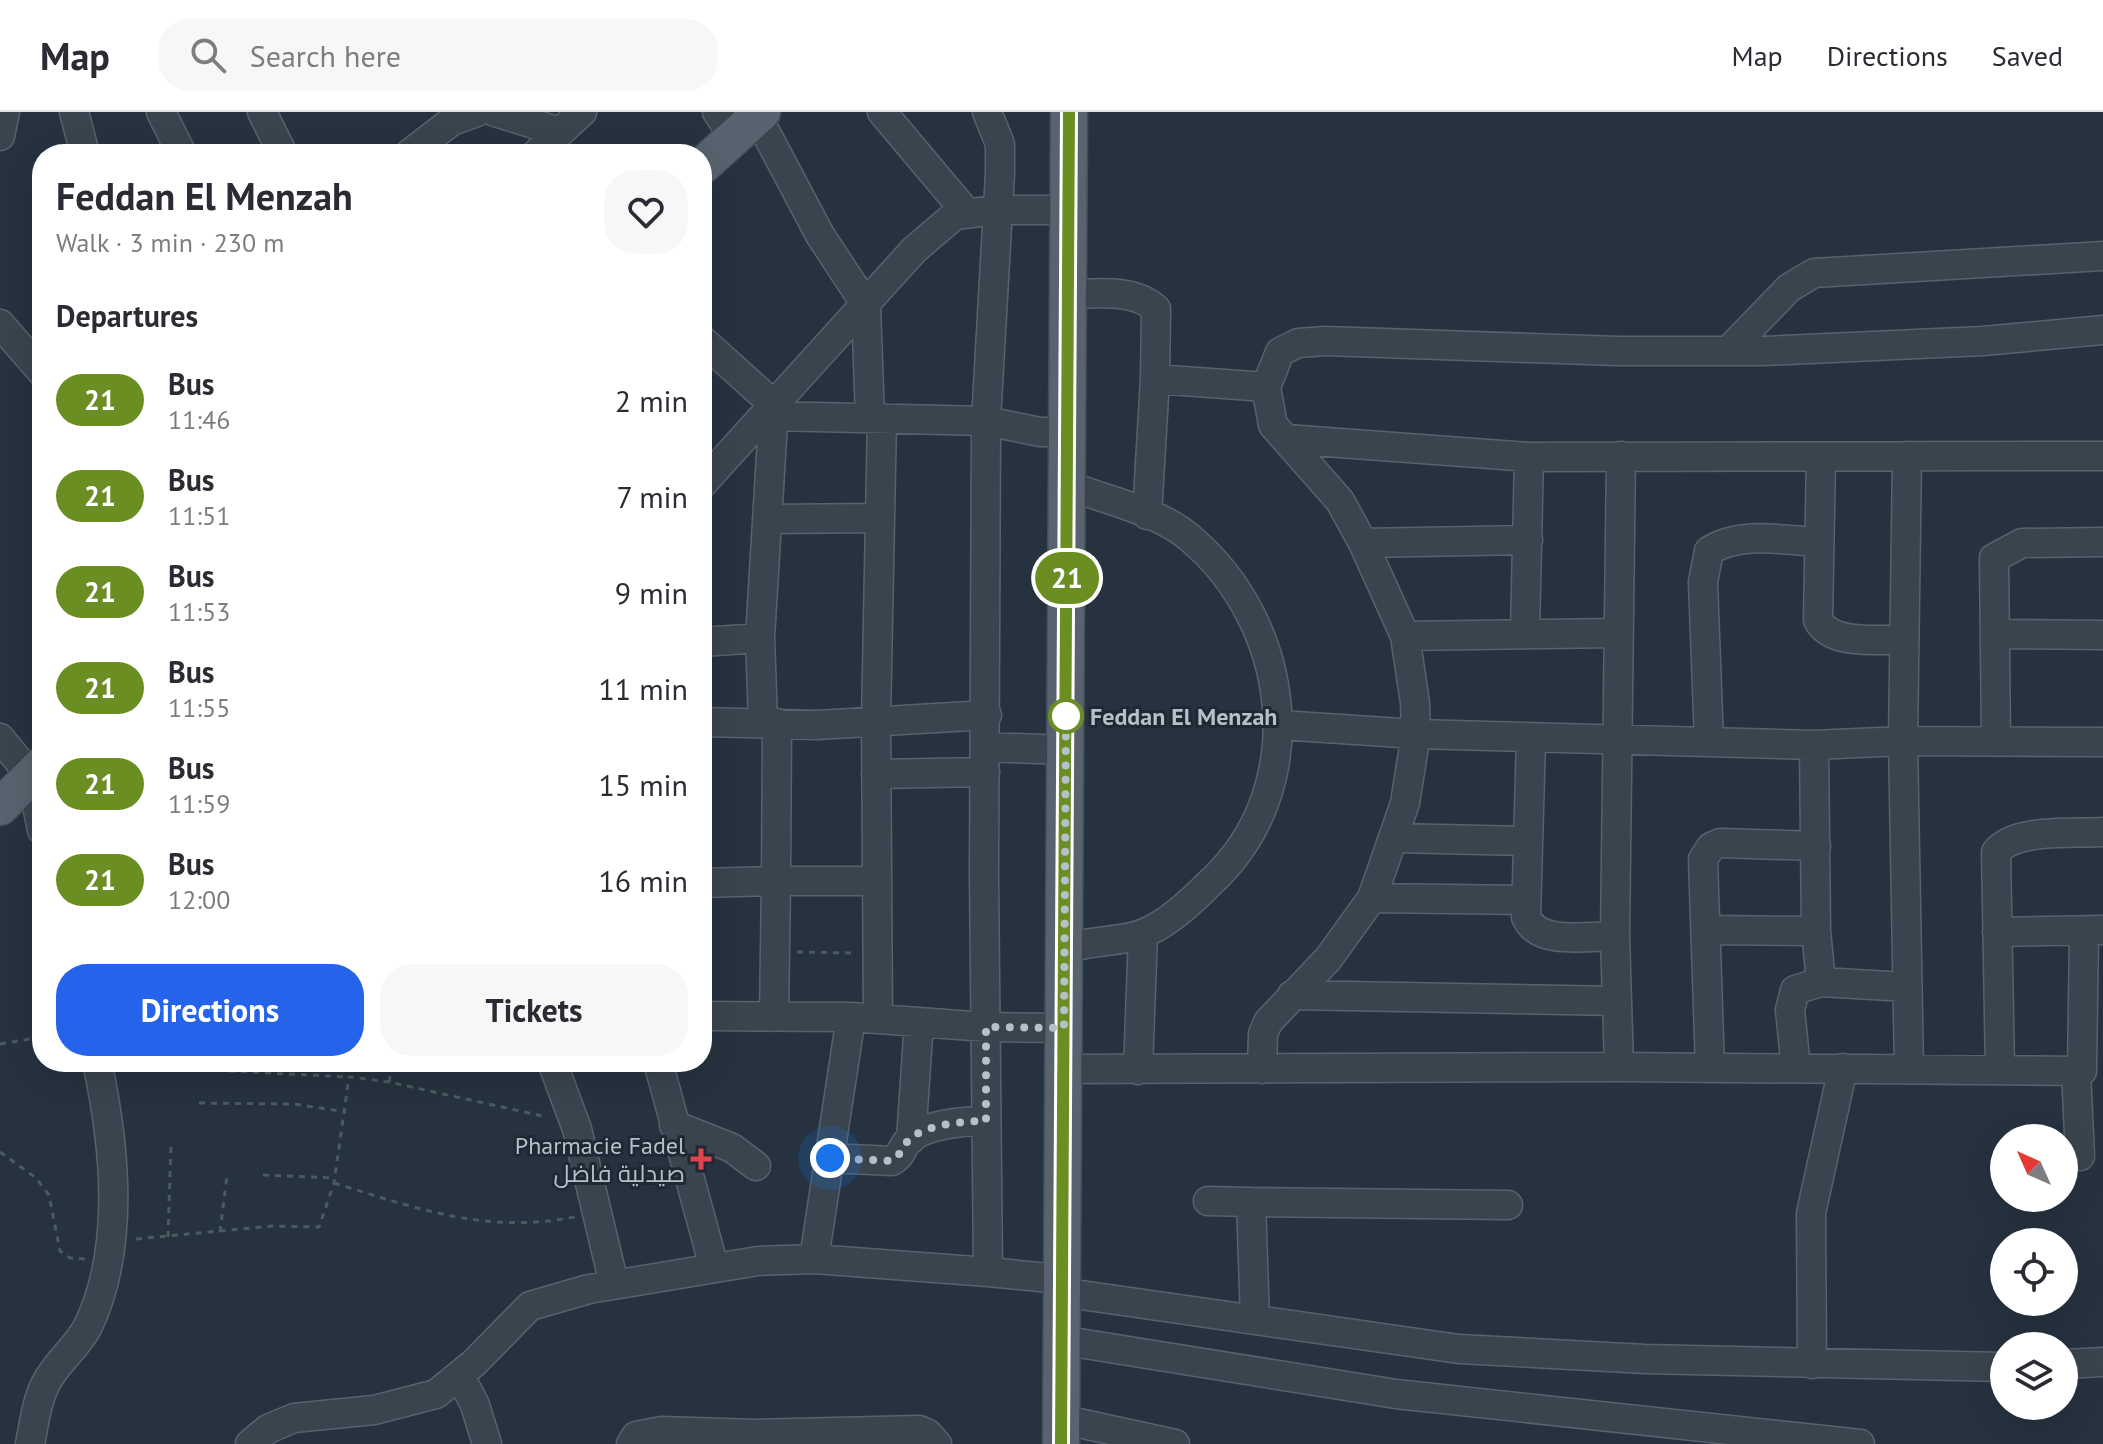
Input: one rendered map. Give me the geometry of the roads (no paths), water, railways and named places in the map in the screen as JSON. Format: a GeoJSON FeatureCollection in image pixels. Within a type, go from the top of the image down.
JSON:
{"type":"FeatureCollection","features":[{"type":"Feature","properties":{"kind":"main road"},"geometry":{"type":"LineString","coordinates":[[1060,1432],[1069,112]]}},
{"type":"Feature","properties":{"kind":"main road"},"geometry":{"type":"LineString","coordinates":[[712,154],[742,119]]}},
{"type":"Feature","properties":{"kind":"main road"},"geometry":{"type":"LineString","coordinates":[[0,807],[32,775]]}},
{"type":"Feature","properties":{"kind":"street"},"geometry":{"type":"LineString","coordinates":[[0,136],[5,112]]}},
{"type":"Feature","properties":{"kind":"street"},"geometry":{"type":"LineString","coordinates":[[74,112],[82,144]]}},
{"type":"Feature","properties":{"kind":"street"},"geometry":{"type":"LineString","coordinates":[[161,112],[177,144]]}},
{"type":"Feature","properties":{"kind":"street"},"geometry":{"type":"LineString","coordinates":[[262,112],[278,144]]}},
{"type":"Feature","properties":{"kind":"street"},"geometry":{"type":"LineString","coordinates":[[495,112],[560,132]]}},
{"type":"Feature","properties":{"kind":"street"},"geometry":{"type":"LineString","coordinates":[[547,144],[582,112]]}},
{"type":"Feature","properties":{"kind":"street"},"geometry":{"type":"LineString","coordinates":[[882,112],[966,212]]}},
{"type":"Feature","properties":{"kind":"street"},"geometry":{"type":"LineString","coordinates":[[987,112],[1000,144],[986,421],[988,1272]]}},
{"type":"Feature","properties":{"kind":"street"},"geometry":{"type":"LineString","coordinates":[[423,144],[466,113]]}},
{"type":"Feature","properties":{"kind":"street"},"geometry":{"type":"LineString","coordinates":[[742,119],[866,305],[876,418],[880,518],[876,720],[878,953],[830,1158],[814,1259]]}},
{"type":"Feature","properties":{"kind":"street"},"geometry":{"type":"LineString","coordinates":[[712,474],[932,232],[949,218],[966,212],[1069,210]]}},
{"type":"Feature","properties":{"kind":"street"},"geometry":{"type":"LineString","coordinates":[[1728,351],[1781,295],[1814,273],[2103,256]]}},
{"type":"Feature","properties":{"kind":"street"},"geometry":{"type":"LineString","coordinates":[[1069,294],[1124,294],[1147,301],[1156,309],[1147,515]]}},
{"type":"Feature","properties":{"kind":"street"},"geometry":{"type":"LineString","coordinates":[[0,324],[32,361]]}},
{"type":"Feature","properties":{"kind":"street"},"geometry":{"type":"LineString","coordinates":[[1262,1069],[1263,1034],[1268,1022],[1328,959],[1372,898],[1405,803],[1416,734],[1415,703],[1405,636],[1363,543],[1340,501],[1273,425],[1266,387],[1280,352],[1298,343],[1325,341],[1617,351],[1728,351],[1983,341],[2103,330]]}},
{"type":"Feature","properties":{"kind":"street"},"geometry":{"type":"LineString","coordinates":[[712,350],[773,410],[876,418],[986,421],[1040,432],[1068,432]]}},
{"type":"Feature","properties":{"kind":"street"},"geometry":{"type":"LineString","coordinates":[[1155,379],[1266,387]]}},
{"type":"Feature","properties":{"kind":"street"},"geometry":{"type":"LineString","coordinates":[[773,410],[760,638],[770,722],[776,881],[774,1017]]}},
{"type":"Feature","properties":{"kind":"street"},"geometry":{"type":"LineString","coordinates":[[1286,439],[1529,457],[2103,456]]}},
{"type":"Feature","properties":{"kind":"street"},"geometry":{"type":"LineString","coordinates":[[1619,1067],[1615,936],[1621,456]]}},
{"type":"Feature","properties":{"kind":"street"},"geometry":{"type":"LineString","coordinates":[[1907,456],[1903,741],[1909,1069]]}},
{"type":"Feature","properties":{"kind":"street"},"geometry":{"type":"LineString","coordinates":[[1525,632],[1529,457]]}},
{"type":"Feature","properties":{"kind":"street"},"geometry":{"type":"LineString","coordinates":[[1821,457],[1817,542],[1818,620],[1821,627],[1847,637],[1904,640]]}},
{"type":"Feature","properties":{"kind":"street"},"geometry":{"type":"LineString","coordinates":[[1063,951],[1143,934],[1214,879],[1245,841],[1264,801],[1280,725],[1274,676],[1249,606],[1222,567],[1188,535],[1147,515],[1068,485]]}},
{"type":"Feature","properties":{"kind":"street"},"geometry":{"type":"LineString","coordinates":[[767,519],[880,518]]}},
{"type":"Feature","properties":{"kind":"street"},"geometry":{"type":"LineString","coordinates":[[1363,543],[1528,540]]}},
{"type":"Feature","properties":{"kind":"street"},"geometry":{"type":"LineString","coordinates":[[1709,742],[1703,582],[1709,551],[1725,540],[1817,542]]}},
{"type":"Feature","properties":{"kind":"street"},"geometry":{"type":"LineString","coordinates":[[1996,742],[1992,567],[1998,553],[2022,543],[2103,542]]}},
{"type":"Feature","properties":{"kind":"street"},"geometry":{"type":"LineString","coordinates":[[1405,636],[1618,633]]}},
{"type":"Feature","properties":{"kind":"street"},"geometry":{"type":"LineString","coordinates":[[1995,634],[2103,635]]}},
{"type":"Feature","properties":{"kind":"street"},"geometry":{"type":"LineString","coordinates":[[712,641],[760,638]]}},
{"type":"Feature","properties":{"kind":"street"},"geometry":{"type":"LineString","coordinates":[[712,722],[817,725],[987,715]]}},
{"type":"Feature","properties":{"kind":"street"},"geometry":{"type":"LineString","coordinates":[[1280,725],[1416,734],[1616,741],[1814,745],[1903,741],[2103,742]]}},
{"type":"Feature","properties":{"kind":"street"},"geometry":{"type":"LineString","coordinates":[[0,738],[32,767]]}},
{"type":"Feature","properties":{"kind":"street"},"geometry":{"type":"LineString","coordinates":[[1531,738],[1526,900],[1529,924],[1540,934],[1615,936]]}},
{"type":"Feature","properties":{"kind":"street"},"geometry":{"type":"LineString","coordinates":[[1814,745],[1816,931],[1821,982]]}},
{"type":"Feature","properties":{"kind":"street"},"geometry":{"type":"LineString","coordinates":[[876,774],[1066,750]]}},
{"type":"Feature","properties":{"kind":"street"},"geometry":{"type":"LineString","coordinates":[[2000,1070],[1996,852],[2004,842],[2020,835],[2103,832]]}},
{"type":"Feature","properties":{"kind":"street"},"geometry":{"type":"LineString","coordinates":[[1395,838],[1528,841]]}},
{"type":"Feature","properties":{"kind":"street"},"geometry":{"type":"LineString","coordinates":[[1710,1068],[1709,930],[1703,859],[1711,847],[1720,843],[1765,842],[1816,846]]}},
{"type":"Feature","properties":{"kind":"street"},"geometry":{"type":"LineString","coordinates":[[712,883],[877,881]]}},
{"type":"Feature","properties":{"kind":"street"},"geometry":{"type":"LineString","coordinates":[[1372,898],[1526,900]]}},
{"type":"Feature","properties":{"kind":"street"},"geometry":{"type":"LineString","coordinates":[[1709,930],[1816,931]]}},
{"type":"Feature","properties":{"kind":"street"},"geometry":{"type":"LineString","coordinates":[[1997,932],[2093,932],[2082,1155]]}},
{"type":"Feature","properties":{"kind":"street"},"geometry":{"type":"LineString","coordinates":[[1138,1070],[1143,934]]}},
{"type":"Feature","properties":{"kind":"street"},"geometry":{"type":"LineString","coordinates":[[1796,1068],[1791,997],[1802,985],[1821,982],[1907,987]]}},
{"type":"Feature","properties":{"kind":"street"},"geometry":{"type":"LineString","coordinates":[[1292,995],[1617,1001]]}},
{"type":"Feature","properties":{"kind":"street"},"geometry":{"type":"LineString","coordinates":[[712,1016],[865,1018],[986,1027],[1064,1028]]}},
{"type":"Feature","properties":{"kind":"street"},"geometry":{"type":"LineString","coordinates":[[911,1139],[919,1022]]}},
{"type":"Feature","properties":{"kind":"street"},"geometry":{"type":"LineString","coordinates":[[1062,1069],[1619,1067],[2087,1071]]}},
{"type":"Feature","properties":{"kind":"street"},"geometry":{"type":"LineString","coordinates":[[1812,1364],[1811,1213],[1843,1068]]}},
{"type":"Feature","properties":{"kind":"street"},"geometry":{"type":"LineString","coordinates":[[30,1444],[45,1383],[87,1327],[111,1251],[112,1182],[98,1072]]}},
{"type":"Feature","properties":{"kind":"street"},"geometry":{"type":"LineString","coordinates":[[556,1072],[575,1123],[614,1284]]}},
{"type":"Feature","properties":{"kind":"street"},"geometry":{"type":"LineString","coordinates":[[661,1072],[714,1267]]}},
{"type":"Feature","properties":{"kind":"street"},"geometry":{"type":"LineString","coordinates":[[830,1158],[892,1161],[911,1139],[945,1126],[986,1121]]}},
{"type":"Feature","properties":{"kind":"street"},"geometry":{"type":"LineString","coordinates":[[674,1125],[732,1148],[756,1166]]}},
{"type":"Feature","properties":{"kind":"street"},"geometry":{"type":"LineString","coordinates":[[1208,1201],[1508,1205]]}},
{"type":"Feature","properties":{"kind":"street"},"geometry":{"type":"LineString","coordinates":[[1251,1202],[1255,1319]]}},
{"type":"Feature","properties":{"kind":"street"},"geometry":{"type":"LineString","coordinates":[[250,1444],[280,1422],[308,1415],[402,1405],[436,1394],[460,1376],[530,1306],[614,1284],[758,1261],[814,1259],[988,1272],[1255,1319],[1459,1349],[1812,1364],[1990,1367]]}},
{"type":"Feature","properties":{"kind":"street"},"geometry":{"type":"LineString","coordinates":[[1060,1340],[1396,1394],[1860,1444]]}},
{"type":"Feature","properties":{"kind":"street"},"geometry":{"type":"LineString","coordinates":[[2078,1363],[2103,1362]]}},
{"type":"Feature","properties":{"kind":"street"},"geometry":{"type":"LineString","coordinates":[[460,1376],[475,1405],[487,1444]]}},
{"type":"Feature","properties":{"kind":"street"},"geometry":{"type":"LineString","coordinates":[[631,1444],[636,1436],[662,1431],[755,1439],[919,1430],[937,1444]]}},
{"type":"Feature","properties":{"kind":"street"},"geometry":{"type":"LineString","coordinates":[[1060,1432],[1175,1444]]}},
{"type":"Feature","properties":{"kind":"place","name":"Feddan El Menzah"},"geometry":{"type":"Point","coordinates":[1066,716]}},
{"type":"Feature","properties":{"kind":"place","name":"Pharmacie Fadel صيدلية فاضل"},"geometry":{"type":"Point","coordinates":[701,1159]}}]}
